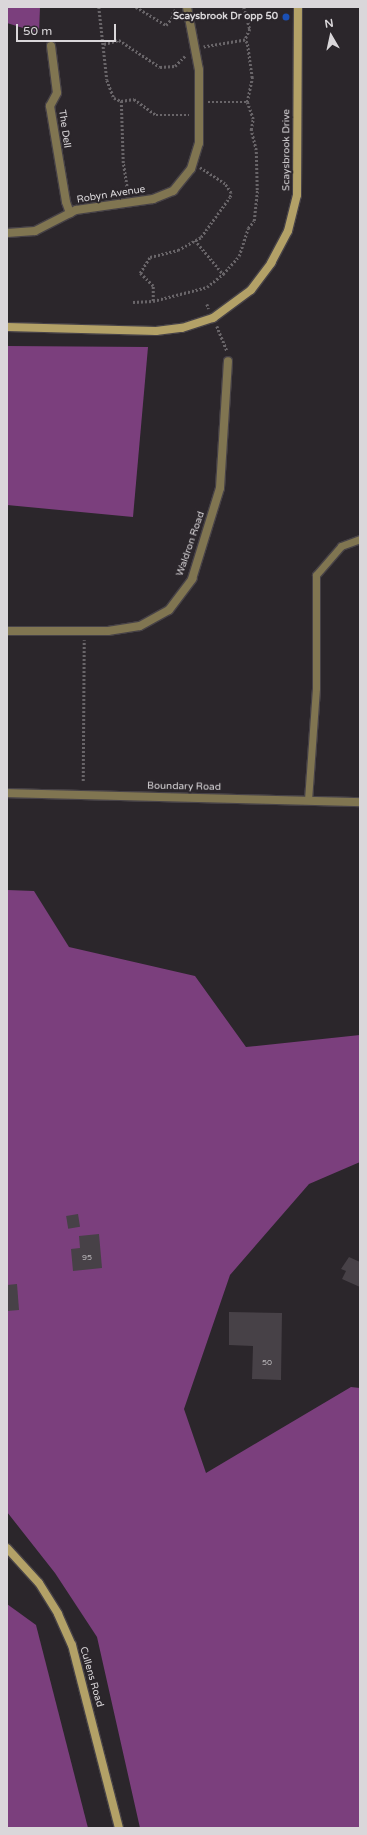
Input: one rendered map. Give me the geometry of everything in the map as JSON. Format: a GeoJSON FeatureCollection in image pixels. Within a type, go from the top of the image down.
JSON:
{"type":"FeatureCollection","features":[{"type":"Feature","properties":{"kind":"street","name":"Scaysbrook Drive"},"geometry":{"type":"LineString","coordinates":[[7,327],[156,331],[182,328],[213,318],[250,290],[272,263],[293,213],[297,195],[298,7]]}},
{"type":"Feature","properties":{"kind":"street","name":"Robyn Avenue"},"geometry":{"type":"LineString","coordinates":[[7,233],[35,231],[70,213],[153,199],[173,191],[193,165],[199,143],[200,102],[197,51],[188,8]]}},
{"type":"Feature","properties":{"kind":"street","name":"The Dell"},"geometry":{"type":"LineString","coordinates":[[51,46],[57,93],[50,106],[66,202],[70,213]]}},
{"type":"Feature","properties":{"kind":"street","name":"Waldron Road"},"geometry":{"type":"LineString","coordinates":[[7,631],[84,631],[140,626],[169,610],[192,579],[220,488],[228,361]]}},
{"type":"Feature","properties":{"kind":"street","name":"Boundary Road"},"geometry":{"type":"LineString","coordinates":[[7,794],[360,802]]}},
{"type":"Feature","properties":{"kind":"street","name":"Cullens Road"},"geometry":{"type":"LineString","coordinates":[[7,1548],[39,1583],[58,1614],[72,1645],[120,1828]]}},
{"type":"Feature","properties":{"kind":"lane"},"geometry":{"type":"LineString","coordinates":[[308,800],[316,688],[316,575],[342,546],[360,539]]}},
{"type":"Feature","properties":{"kind":"path"},"geometry":{"type":"LineString","coordinates":[[99,7],[107,80],[114,98],[121,101],[134,100],[156,115],[200,115]]}},
{"type":"Feature","properties":{"kind":"path"},"geometry":{"type":"LineString","coordinates":[[136,7],[166,24],[172,18],[173,11],[188,8]]}},
{"type":"Feature","properties":{"kind":"path"},"geometry":{"type":"LineString","coordinates":[[133,302],[152,301],[207,287],[223,274],[239,256],[248,228],[255,217],[257,155],[252,141],[253,119],[247,102],[252,78],[245,40],[250,29],[244,7]]}},
{"type":"Feature","properties":{"kind":"path"},"geometry":{"type":"LineString","coordinates":[[104,44],[119,40],[143,58],[165,68],[180,63],[185,56],[197,51],[245,40]]}},
{"type":"Feature","properties":{"kind":"path"},"geometry":{"type":"LineString","coordinates":[[121,101],[123,163],[130,202]]}},
{"type":"Feature","properties":{"kind":"path"},"geometry":{"type":"LineString","coordinates":[[200,102],[247,102]]}},
{"type":"Feature","properties":{"kind":"path"},"geometry":{"type":"LineString","coordinates":[[152,301],[154,286],[140,273],[145,263],[156,253],[178,250],[206,232],[231,193],[211,172],[193,165]]}},
{"type":"Feature","properties":{"kind":"path"},"geometry":{"type":"LineString","coordinates":[[195,240],[223,274]]}},
{"type":"Feature","properties":{"kind":"path"},"geometry":{"type":"LineString","coordinates":[[213,318],[227,347],[228,361]]}},
{"type":"Feature","properties":{"kind":"path"},"geometry":{"type":"LineString","coordinates":[[83,781],[84,631]]}},
{"type":"Feature","properties":{"kind":"shaded area"},"geometry":{"type":"Polygon","coordinates":[[[7,7],[40,7],[39,33],[7,23],[7,7]]]}},
{"type":"Feature","properties":{"kind":"shaded area"},"geometry":{"type":"Polygon","coordinates":[[[7,346],[148,347],[133,517],[7,505],[7,346]]]}},
{"type":"Feature","properties":{"kind":"shaded area"},"geometry":{"type":"Polygon","coordinates":[[[7,890],[34,891],[69,947],[195,976],[246,1047],[360,1035],[360,1162],[309,1184],[230,1275],[184,1409],[206,1473],[351,1387],[360,1388],[360,1828],[140,1828],[97,1637],[55,1573],[7,1512],[7,890]]]}},
{"type":"Feature","properties":{"kind":"shaded area"},"geometry":{"type":"Polygon","coordinates":[[[7,1604],[36,1625],[88,1828],[7,1828],[7,1604]]]}},
{"type":"Feature","properties":{"kind":"building"},"geometry":{"type":"Polygon","coordinates":[[[78,1214],[80,1227],[68,1229],[66,1216],[78,1214]]]}},
{"type":"Feature","properties":{"kind":"building"},"geometry":{"type":"Polygon","coordinates":[[[99,1234],[102,1268],[73,1271],[71,1249],[80,1248],[79,1236],[99,1234]]]}},
{"type":"Feature","properties":{"kind":"building"},"geometry":{"type":"Polygon","coordinates":[[[349,1257],[360,1262],[360,1287],[342,1279],[346,1271],[341,1269],[349,1257]]]}},
{"type":"Feature","properties":{"kind":"building"},"geometry":{"type":"Polygon","coordinates":[[[17,1284],[19,1310],[7,1311],[7,1285],[17,1284]]]}},
{"type":"Feature","properties":{"kind":"building"},"geometry":{"type":"Polygon","coordinates":[[[229,1312],[282,1313],[281,1380],[252,1379],[253,1346],[229,1345],[229,1312]]]}},
{"type":"Feature","properties":{"kind":"place","name":"Scaysbrook Dr opp 50"},"geometry":{"type":"Point","coordinates":[286,17]}}]}
